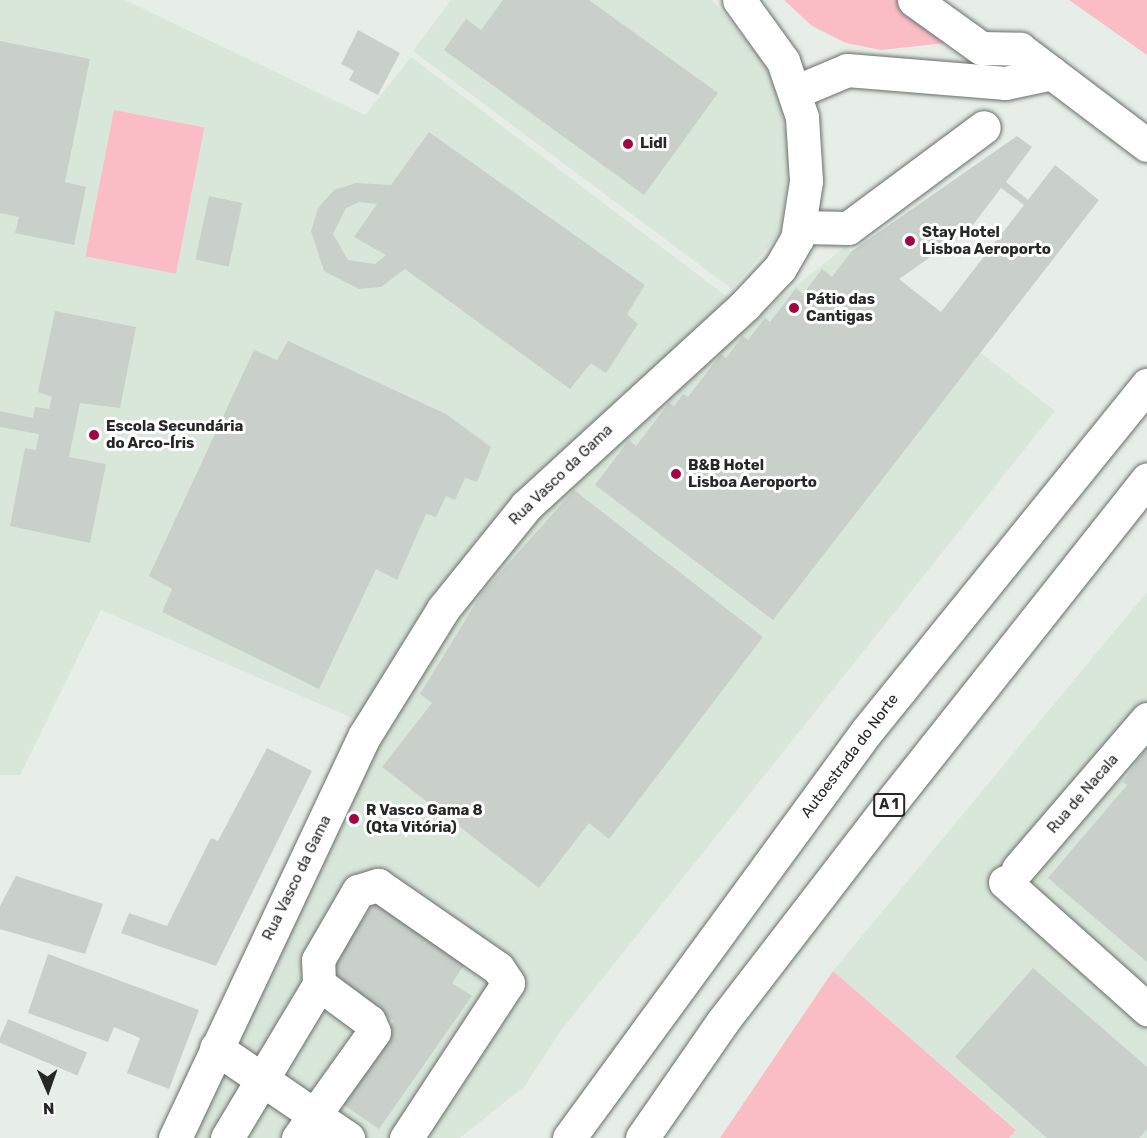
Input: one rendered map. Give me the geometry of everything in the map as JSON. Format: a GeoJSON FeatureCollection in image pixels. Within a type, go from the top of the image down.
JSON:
{"type":"FeatureCollection","features":[{"type":"Feature","properties":{"kind":"main road","name":"Rua Vasco da Gama"},"geometry":{"type":"LineString","coordinates":[[175,1138],[365,735],[443,609],[526,506],[780,268],[801,227],[807,156],[795,92],[770,37],[739,0]]}},
{"type":"Feature","properties":{"kind":"main road"},"geometry":{"type":"LineString","coordinates":[[914,0],[981,48],[1020,49],[1147,145]]}},
{"type":"Feature","properties":{"kind":"main road"},"geometry":{"type":"LineString","coordinates":[[795,92],[847,70],[1005,83],[1052,73]]}},
{"type":"Feature","properties":{"kind":"main road"},"geometry":{"type":"LineString","coordinates":[[801,227],[848,228],[984,127]]}},
{"type":"Feature","properties":{"kind":"main road","name":"Autoestrada do Norte"},"geometry":{"type":"LineString","coordinates":[[569,1138],[866,732],[1147,385]]}},
{"type":"Feature","properties":{"kind":"main road","name":"A 1"},"geometry":{"type":"LineString","coordinates":[[642,1138],[723,1021],[878,818],[1147,480]]}},
{"type":"Feature","properties":{"kind":"main road","name":"Rua de Nacala"},"geometry":{"type":"LineString","coordinates":[[1147,719],[1011,876],[1147,1009]]}},
{"type":"Feature","properties":{"kind":"main road"},"geometry":{"type":"LineString","coordinates":[[227,1138],[260,1078],[319,984],[318,960],[352,901],[363,887],[378,885],[506,975],[508,990],[406,1138]]}},
{"type":"Feature","properties":{"kind":"main road"},"geometry":{"type":"LineString","coordinates":[[306,1127],[374,1032],[369,1021],[319,984]]}},
{"type":"Feature","properties":{"kind":"main road"},"geometry":{"type":"LineString","coordinates":[[216,1048],[260,1078],[306,1127],[348,1138]]}},
{"type":"Feature","properties":{"kind":"main road"},"geometry":{"type":"LineString","coordinates":[[557,1138],[595,1100]]}},
{"type":"Feature","properties":{"kind":"shaded area"},"geometry":{"type":"Polygon","coordinates":[[[0,0],[125,0],[365,115],[411,57],[755,318],[845,247],[1055,411],[559,1033],[525,1086],[460,1138],[193,1138],[385,732],[101,610],[20,775],[0,775],[0,0]]]}},
{"type":"Feature","properties":{"kind":"shaded area"},"geometry":{"type":"Polygon","coordinates":[[[451,0],[712,0],[764,62],[781,108],[789,157],[781,232],[732,289],[413,51],[451,0]]]}},
{"type":"Feature","properties":{"kind":"shaded area"},"geometry":{"type":"Polygon","coordinates":[[[784,0],[897,0],[955,42],[881,50],[846,43],[812,26],[784,0]]]}},
{"type":"Feature","properties":{"kind":"shaded area"},"geometry":{"type":"Polygon","coordinates":[[[1069,0],[1147,0],[1147,55],[1069,0]]]}},
{"type":"Feature","properties":{"kind":"shaded area"},"geometry":{"type":"Polygon","coordinates":[[[114,110],[204,128],[176,274],[86,256],[114,110]]]}},
{"type":"Feature","properties":{"kind":"shaded area"},"geometry":{"type":"Polygon","coordinates":[[[1147,592],[1147,1138],[1009,1138],[1016,1129],[833,971],[1147,592]]]}},
{"type":"Feature","properties":{"kind":"shaded area"},"geometry":{"type":"Polygon","coordinates":[[[833,971],[1016,1130],[1009,1138],[720,1138],[833,971]]]}},
{"type":"Feature","properties":{"kind":"building","name":"Lidl"},"geometry":{"type":"Polygon","coordinates":[[[503,0],[589,0],[718,93],[644,195],[444,50],[466,19],[481,30],[503,0]]]}},
{"type":"Feature","properties":{"kind":"building"},"geometry":{"type":"Polygon","coordinates":[[[358,30],[400,53],[378,95],[349,80],[354,71],[341,64],[358,30]]]}},
{"type":"Feature","properties":{"kind":"building"},"geometry":{"type":"Polygon","coordinates":[[[0,41],[90,59],[65,182],[86,187],[74,245],[15,233],[19,217],[0,213],[0,41]]]}},
{"type":"Feature","properties":{"kind":"building"},"geometry":{"type":"Polygon","coordinates":[[[429,132],[645,285],[627,314],[638,324],[606,373],[591,363],[570,389],[405,269],[381,287],[359,289],[324,271],[311,231],[318,208],[334,190],[356,183],[391,185],[429,132]],[[359,202],[346,208],[333,234],[348,260],[375,264],[386,255],[354,237],[377,204],[359,202]]]}},
{"type":"Feature","properties":{"kind":"building"},"geometry":{"type":"Polygon","coordinates":[[[1017,136],[1032,147],[1006,182],[1028,200],[1055,165],[1099,200],[773,620],[595,485],[629,440],[636,446],[669,403],[674,406],[683,394],[688,397],[721,354],[726,358],[743,336],[748,340],[765,318],[770,322],[796,288],[803,294],[822,269],[832,277],[852,251],[1017,136]],[[1001,188],[969,230],[899,279],[941,312],[1024,205],[1001,188]]]}},
{"type":"Feature","properties":{"kind":"building"},"geometry":{"type":"Polygon","coordinates":[[[209,196],[242,203],[229,267],[195,260],[209,196]]]}},
{"type":"Feature","properties":{"kind":"building"},"geometry":{"type":"Polygon","coordinates":[[[55,311],[136,327],[120,408],[80,403],[69,457],[106,464],[90,543],[10,526],[25,448],[36,450],[39,434],[0,427],[0,411],[33,418],[35,407],[49,409],[52,397],[38,392],[55,311]]]}},
{"type":"Feature","properties":{"kind":"building"},"geometry":{"type":"Polygon","coordinates":[[[288,341],[446,414],[491,447],[477,482],[465,478],[455,500],[446,496],[436,517],[426,514],[397,580],[376,569],[319,689],[162,612],[172,589],[149,576],[254,350],[277,360],[288,341]]]}},
{"type":"Feature","properties":{"kind":"building"},"geometry":{"type":"Polygon","coordinates":[[[574,490],[763,637],[609,839],[589,823],[539,888],[382,767],[432,703],[420,694],[482,593],[574,490]]]}},
{"type":"Feature","properties":{"kind":"building"},"geometry":{"type":"Polygon","coordinates":[[[1147,747],[1147,962],[1048,878],[1127,785],[1123,782],[1147,747]]]}},
{"type":"Feature","properties":{"kind":"building"},"geometry":{"type":"Polygon","coordinates":[[[267,748],[312,771],[216,966],[121,933],[129,913],[167,926],[211,838],[218,841],[267,748]]]}},
{"type":"Feature","properties":{"kind":"building"},"geometry":{"type":"Polygon","coordinates":[[[16,876],[103,904],[85,954],[0,929],[0,906],[16,876]]]}},
{"type":"Feature","properties":{"kind":"building"},"geometry":{"type":"Polygon","coordinates":[[[379,897],[469,958],[452,983],[472,996],[379,1129],[338,1101],[394,1021],[326,973],[379,897]]]}},
{"type":"Feature","properties":{"kind":"building"},"geometry":{"type":"Polygon","coordinates":[[[48,954],[199,1010],[169,1089],[127,1073],[140,1038],[114,1027],[108,1042],[28,1013],[48,954]]]}},
{"type":"Feature","properties":{"kind":"building"},"geometry":{"type":"Polygon","coordinates":[[[1033,968],[1147,1067],[1147,1129],[1139,1138],[1047,1138],[955,1057],[1033,968]]]}},
{"type":"Feature","properties":{"kind":"building"},"geometry":{"type":"Polygon","coordinates":[[[8,1019],[87,1053],[77,1076],[0,1043],[8,1019]]]}},
{"type":"Feature","properties":{"kind":"place","name":"Lidl"},"geometry":{"type":"Point","coordinates":[628,144]}},
{"type":"Feature","properties":{"kind":"place","name":"Stay Hotel Lisboa Aeroporto"},"geometry":{"type":"Point","coordinates":[910,241]}},
{"type":"Feature","properties":{"kind":"place","name":"Pátio das Cantigas"},"geometry":{"type":"Point","coordinates":[794,308]}},
{"type":"Feature","properties":{"kind":"place","name":"Escola Secundária do Arco-Íris"},"geometry":{"type":"Point","coordinates":[94,435]}},
{"type":"Feature","properties":{"kind":"place","name":"B&B Hotel Lisboa Aeroporto"},"geometry":{"type":"Point","coordinates":[676,474]}},
{"type":"Feature","properties":{"kind":"place","name":"R Vasco Gama 8 (Qta Vitória)"},"geometry":{"type":"Point","coordinates":[354,819]}}]}
